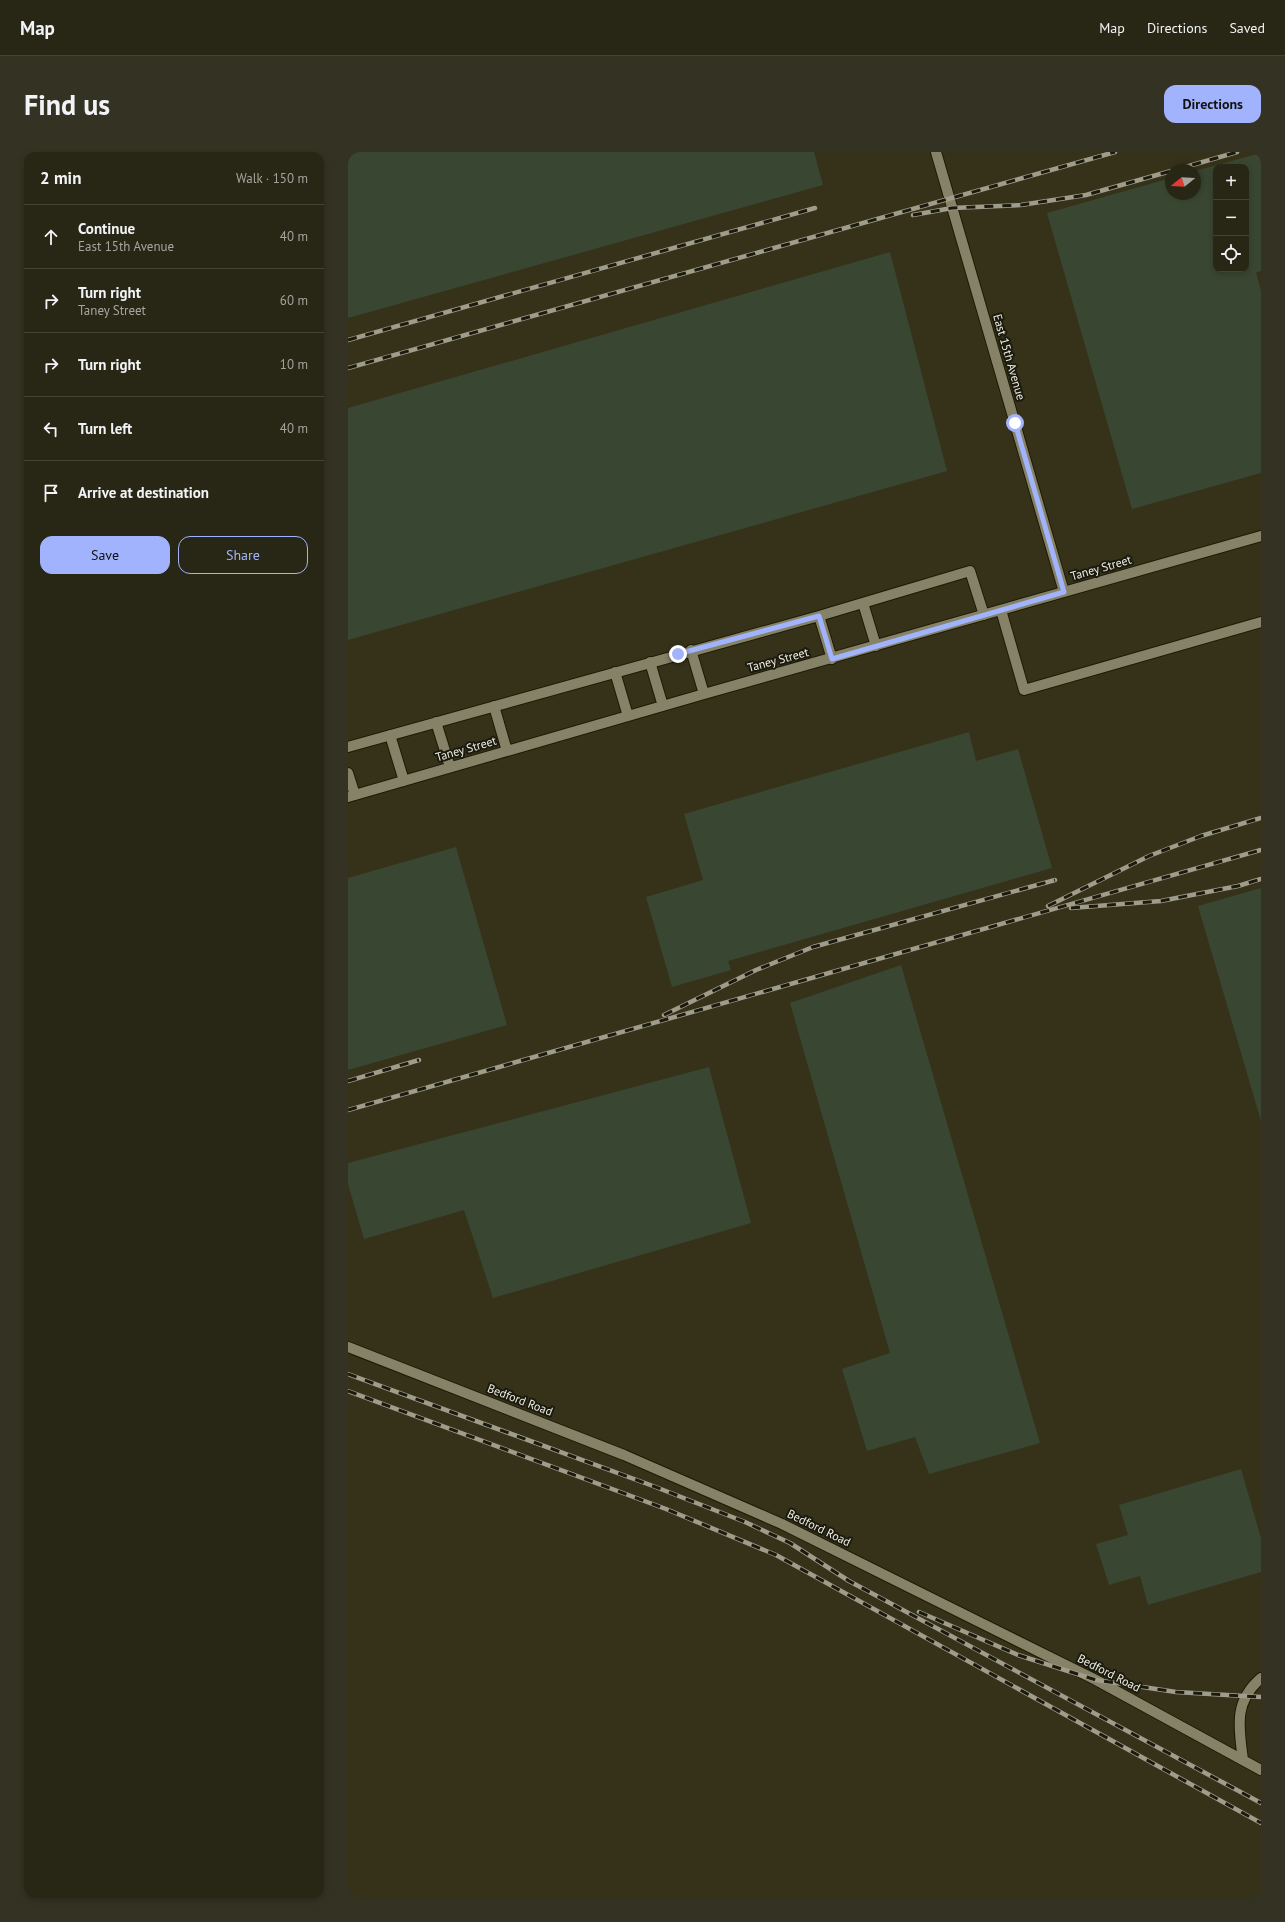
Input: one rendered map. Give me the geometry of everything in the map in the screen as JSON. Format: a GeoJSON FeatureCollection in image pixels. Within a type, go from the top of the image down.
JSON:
{"type":"FeatureCollection","features":[{"type":"Feature","properties":{"kind":"street","name":"East 15th Avenue"},"geometry":{"type":"LineString","coordinates":[[936,152],[1064,592]]}},
{"type":"Feature","properties":{"kind":"street","name":"Taney Street"},"geometry":{"type":"LineString","coordinates":[[351,796],[1261,536]]}},
{"type":"Feature","properties":{"kind":"street"},"geometry":{"type":"LineString","coordinates":[[348,747],[691,650],[819,616],[970,571],[984,615]]}},
{"type":"Feature","properties":{"kind":"street"},"geometry":{"type":"LineString","coordinates":[[864,602],[876,646]]}},
{"type":"Feature","properties":{"kind":"street"},"geometry":{"type":"LineString","coordinates":[[1001,610],[1024,690],[1261,622]]}},
{"type":"Feature","properties":{"kind":"street"},"geometry":{"type":"LineString","coordinates":[[819,616],[832,659]]}},
{"type":"Feature","properties":{"kind":"street"},"geometry":{"type":"LineString","coordinates":[[691,650],[704,694]]}},
{"type":"Feature","properties":{"kind":"street"},"geometry":{"type":"LineString","coordinates":[[650,662],[663,706]]}},
{"type":"Feature","properties":{"kind":"street"},"geometry":{"type":"LineString","coordinates":[[615,672],[628,716]]}},
{"type":"Feature","properties":{"kind":"street"},"geometry":{"type":"LineString","coordinates":[[494,706],[508,751]]}},
{"type":"Feature","properties":{"kind":"street"},"geometry":{"type":"LineString","coordinates":[[436,722],[450,767]]}},
{"type":"Feature","properties":{"kind":"street"},"geometry":{"type":"LineString","coordinates":[[390,735],[404,781]]}},
{"type":"Feature","properties":{"kind":"street"},"geometry":{"type":"LineString","coordinates":[[348,773],[351,796]]}},
{"type":"Feature","properties":{"kind":"street","name":"Bedford Road"},"geometry":{"type":"LineString","coordinates":[[348,1347],[624,1454],[782,1524],[1096,1680],[1261,1770]]}},
{"type":"Feature","properties":{"kind":"street"},"geometry":{"type":"LineString","coordinates":[[1243,1760],[1239,1728],[1240,1708],[1251,1687],[1261,1678]]}},
{"type":"Feature","properties":{"kind":"building"},"geometry":{"type":"Polygon","coordinates":[[[348,152],[814,152],[823,185],[348,318],[348,152]]]}},
{"type":"Feature","properties":{"kind":"building"},"geometry":{"type":"Polygon","coordinates":[[[1261,153],[1261,271],[1256,272],[1261,291],[1261,473],[1132,509],[1047,213],[1165,180],[1165,200],[1201,200],[1201,169],[1213,166],[1213,272],[1249,272],[1249,164],[1221,164],[1261,153]]]}},
{"type":"Feature","properties":{"kind":"building"},"geometry":{"type":"Polygon","coordinates":[[[890,252],[947,471],[348,640],[348,408],[890,252]]]}},
{"type":"Feature","properties":{"kind":"building"},"geometry":{"type":"Polygon","coordinates":[[[969,732],[976,761],[1018,749],[1052,868],[728,961],[731,970],[672,987],[646,897],[703,880],[684,814],[969,732]]]}},
{"type":"Feature","properties":{"kind":"building"},"geometry":{"type":"Polygon","coordinates":[[[456,847],[507,1025],[348,1070],[348,878],[456,847]]]}},
{"type":"Feature","properties":{"kind":"building"},"geometry":{"type":"Polygon","coordinates":[[[1261,888],[1261,1121],[1198,906],[1261,888]]]}},
{"type":"Feature","properties":{"kind":"building"},"geometry":{"type":"Polygon","coordinates":[[[901,965],[1040,1443],[929,1474],[915,1437],[867,1451],[842,1369],[890,1353],[790,1003],[901,965]]]}},
{"type":"Feature","properties":{"kind":"building"},"geometry":{"type":"Polygon","coordinates":[[[709,1067],[751,1223],[493,1298],[464,1210],[364,1239],[348,1184],[348,1163],[709,1067]]]}},
{"type":"Feature","properties":{"kind":"building"},"geometry":{"type":"Polygon","coordinates":[[[1241,1469],[1261,1538],[1261,1572],[1148,1605],[1140,1576],[1109,1585],[1096,1544],[1128,1535],[1119,1505],[1241,1469]]]}},
{"type":"Feature","properties":{"kind":"railway"},"geometry":{"type":"LineString","coordinates":[[348,368],[1115,152]]}},
{"type":"Feature","properties":{"kind":"railway"},"geometry":{"type":"LineString","coordinates":[[1196,164],[1237,152]]}},
{"type":"Feature","properties":{"kind":"railway"},"geometry":{"type":"LineString","coordinates":[[913,215],[952,208],[1021,205],[1086,195],[1165,173]]}},
{"type":"Feature","properties":{"kind":"railway"},"geometry":{"type":"LineString","coordinates":[[348,340],[815,208]]}},
{"type":"Feature","properties":{"kind":"railway"},"geometry":{"type":"LineString","coordinates":[[1048,906],[1149,856],[1201,836],[1261,818]]}},
{"type":"Feature","properties":{"kind":"railway"},"geometry":{"type":"LineString","coordinates":[[348,1110],[1261,850]]}},
{"type":"Feature","properties":{"kind":"railway"},"geometry":{"type":"LineString","coordinates":[[1071,908],[1161,901],[1238,886],[1261,879]]}},
{"type":"Feature","properties":{"kind":"railway"},"geometry":{"type":"LineString","coordinates":[[664,1015],[756,970],[813,947],[1055,880]]}},
{"type":"Feature","properties":{"kind":"railway"},"geometry":{"type":"LineString","coordinates":[[348,1081],[419,1060]]}},
{"type":"Feature","properties":{"kind":"railway"},"geometry":{"type":"LineString","coordinates":[[348,1374],[653,1486],[745,1522],[790,1543],[849,1581],[1261,1803]]}},
{"type":"Feature","properties":{"kind":"railway"},"geometry":{"type":"LineString","coordinates":[[348,1391],[666,1509],[776,1555],[1261,1823]]}},
{"type":"Feature","properties":{"kind":"railway"},"geometry":{"type":"LineString","coordinates":[[919,1612],[1018,1655],[1096,1680],[1176,1692],[1261,1697]]}},
{"type":"Feature","properties":{"kind":"route"},"geometry":{"type":"LineString","coordinates":[[678,654],[819,616],[832,659],[1064,592],[1015,423]]}}]}
